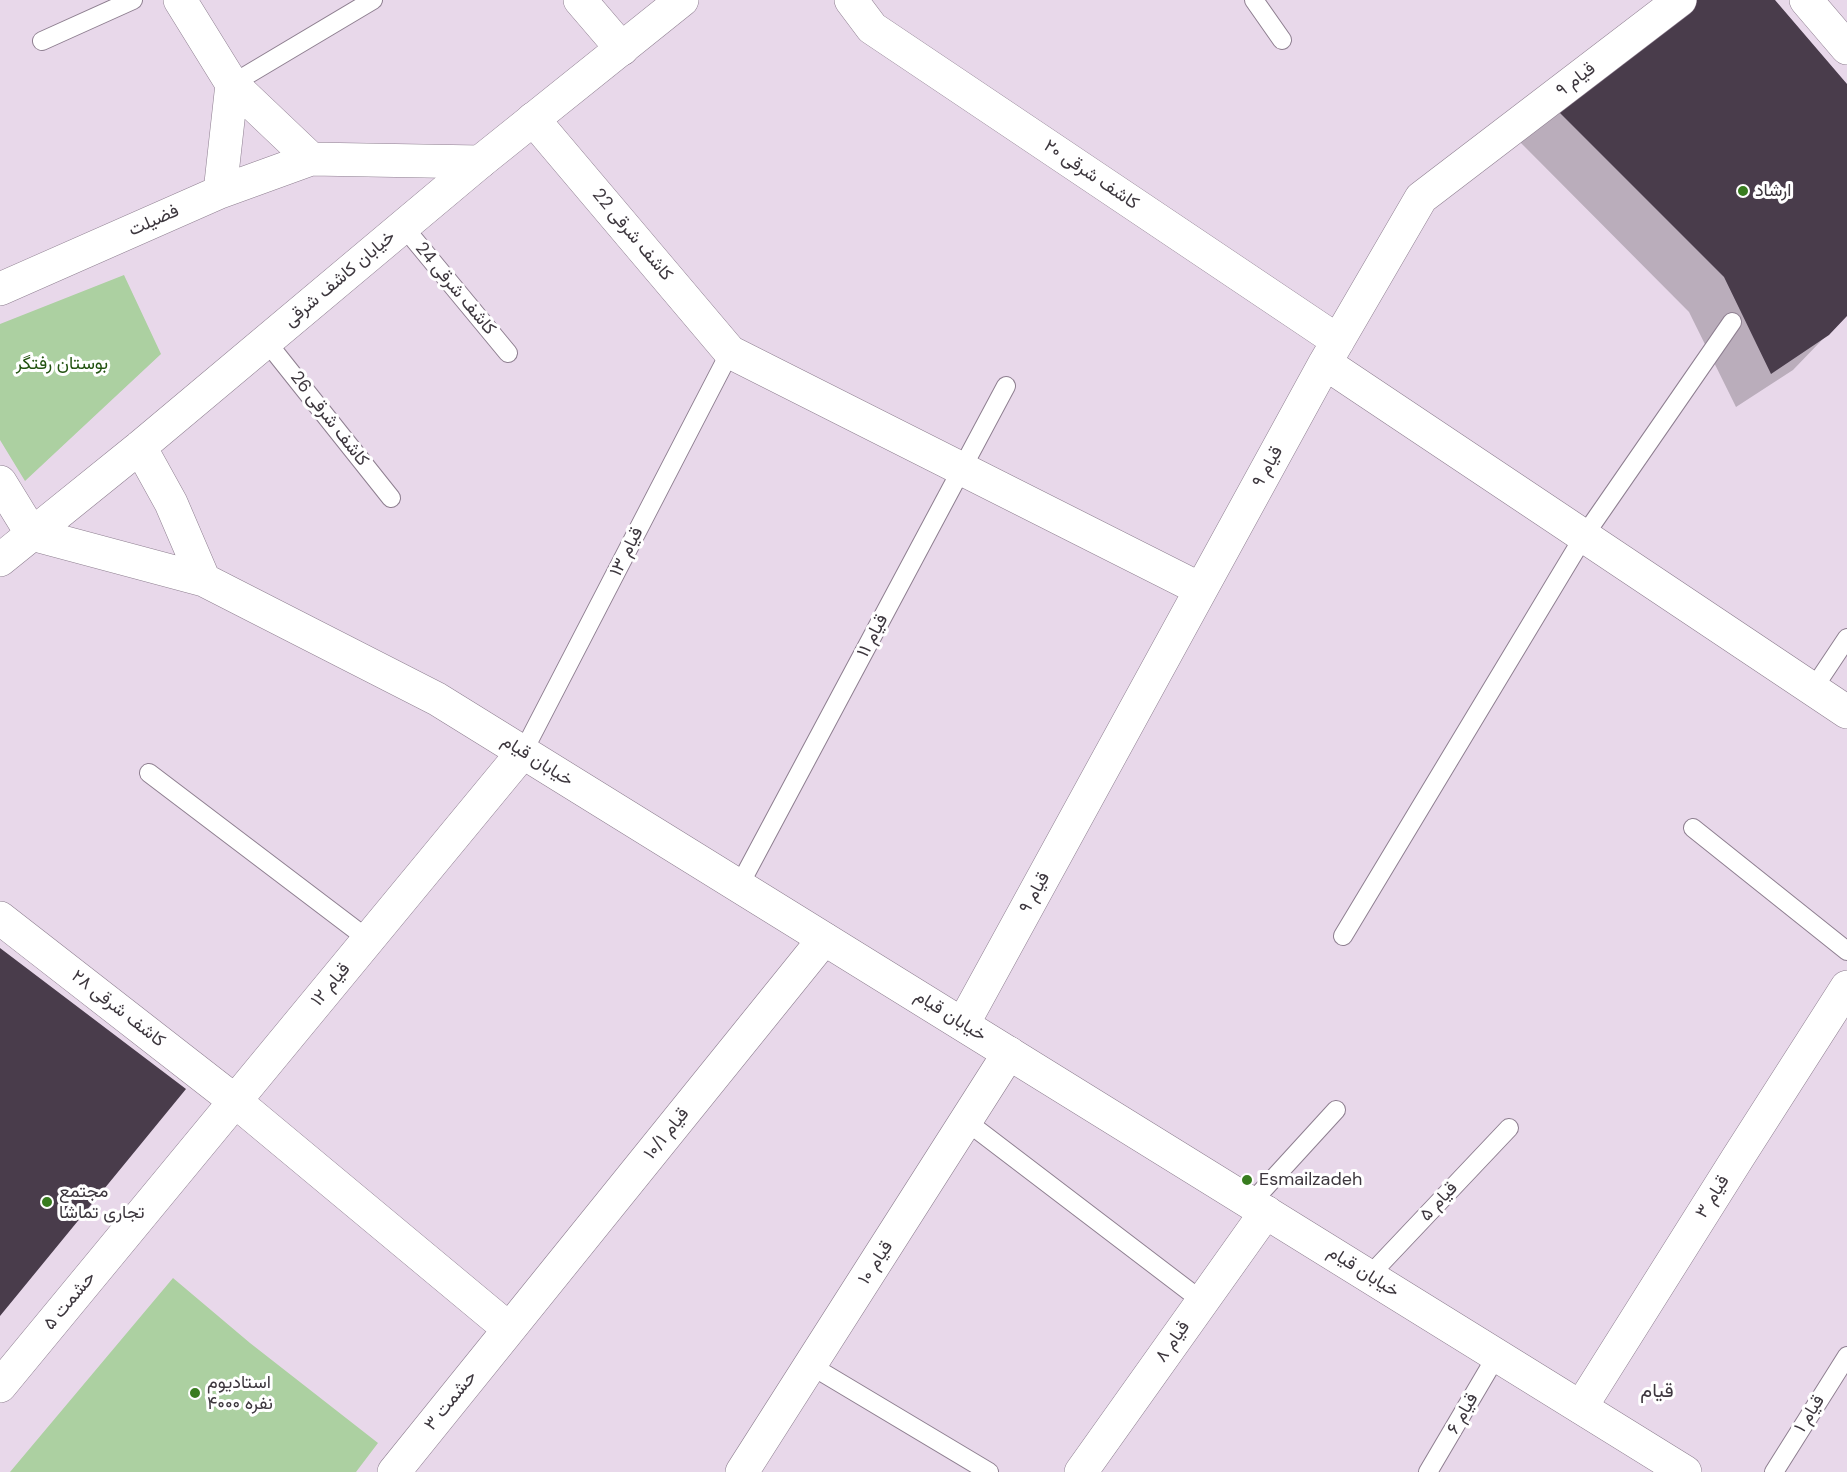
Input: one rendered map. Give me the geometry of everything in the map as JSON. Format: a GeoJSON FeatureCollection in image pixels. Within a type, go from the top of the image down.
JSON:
{"type":"FeatureCollection","features":[{"type":"Feature","properties":{"kind":"street"},"geometry":{"type":"LineString","coordinates":[[180,0],[232,84],[311,159]]}},
{"type":"Feature","properties":{"kind":"street"},"geometry":{"type":"LineString","coordinates":[[580,0],[622,49]]}},
{"type":"Feature","properties":{"kind":"street","name":"خیابان کاشف شرقی"},"geometry":{"type":"LineString","coordinates":[[0,560],[140,447],[480,162],[682,0]]}},
{"type":"Feature","properties":{"kind":"street","name":"کاشف شرقی ۲۰"},"geometry":{"type":"LineString","coordinates":[[851,0],[872,28],[1332,352],[1584,536],[1847,712]]}},
{"type":"Feature","properties":{"kind":"street","name":"قیام ۹"},"geometry":{"type":"LineString","coordinates":[[963,1024],[1200,589],[1421,198],[1680,0]]}},
{"type":"Feature","properties":{"kind":"street"},"geometry":{"type":"LineString","coordinates":[[1806,0],[1847,48]]}},
{"type":"Feature","properties":{"kind":"street"},"geometry":{"type":"LineString","coordinates":[[220,192],[232,84]]}},
{"type":"Feature","properties":{"kind":"street","name":"کاشف شرقی 22"},"geometry":{"type":"LineString","coordinates":[[533,119],[730,351]]}},
{"type":"Feature","properties":{"kind":"street","name":"فضیلت"},"geometry":{"type":"LineString","coordinates":[[0,289],[220,192],[311,159],[480,162]]}},
{"type":"Feature","properties":{"kind":"street"},"geometry":{"type":"LineString","coordinates":[[730,351],[1200,589]]}},
{"type":"Feature","properties":{"kind":"street"},"geometry":{"type":"LineString","coordinates":[[140,447],[171,503],[204,579]]}},
{"type":"Feature","properties":{"kind":"street"},"geometry":{"type":"LineString","coordinates":[[0,482],[32,534]]}},
{"type":"Feature","properties":{"kind":"street","name":"خیابان قیام"},"geometry":{"type":"LineString","coordinates":[[32,534],[204,579],[437,699],[1685,1472]]}},
{"type":"Feature","properties":{"kind":"street","name":"قیام ۱۲"},"geometry":{"type":"LineString","coordinates":[[140,1217],[523,752]]}},
{"type":"Feature","properties":{"kind":"street","name":"کاشف شرقی ۲۸"},"geometry":{"type":"LineString","coordinates":[[0,918],[235,1101],[509,1329]]}},
{"type":"Feature","properties":{"kind":"street","name":"قیام ۱۰/۱"},"geometry":{"type":"LineString","coordinates":[[509,1329],[824,939]]}},
{"type":"Feature","properties":{"kind":"street","name":"قیام ۳"},"geometry":{"type":"LineString","coordinates":[[1581,1407],[1847,987]]}},
{"type":"Feature","properties":{"kind":"street","name":"قیام ۱۰"},"geometry":{"type":"LineString","coordinates":[[742,1472],[1009,1053]]}},
{"type":"Feature","properties":{"kind":"street","name":"قیام ۸"},"geometry":{"type":"LineString","coordinates":[[1081,1472],[1202,1301],[1258,1208]]}},
{"type":"Feature","properties":{"kind":"street","name":"حشمت ۵"},"geometry":{"type":"LineString","coordinates":[[0,1386],[140,1217]]}},
{"type":"Feature","properties":{"kind":"street","name":"حشمت ۳"},"geometry":{"type":"LineString","coordinates":[[394,1472],[509,1329]]}},
{"type":"Feature","properties":{"kind":"lane"},"geometry":{"type":"LineString","coordinates":[[42,41],[133,0]]}},
{"type":"Feature","properties":{"kind":"lane"},"geometry":{"type":"LineString","coordinates":[[232,84],[373,0]]}},
{"type":"Feature","properties":{"kind":"lane"},"geometry":{"type":"LineString","coordinates":[[1254,0],[1282,40]]}},
{"type":"Feature","properties":{"kind":"lane","name":"کاشف شرقی 24"},"geometry":{"type":"LineString","coordinates":[[403,226],[508,353]]}},
{"type":"Feature","properties":{"kind":"lane"},"geometry":{"type":"LineString","coordinates":[[1343,936],[1584,536],[1732,322]]}},
{"type":"Feature","properties":{"kind":"lane","name":"کاشف شرقی 26"},"geometry":{"type":"LineString","coordinates":[[266,341],[391,498]]}},
{"type":"Feature","properties":{"kind":"lane","name":"قیام ۱۳"},"geometry":{"type":"LineString","coordinates":[[523,752],[730,351]]}},
{"type":"Feature","properties":{"kind":"lane","name":"قیام ۱۱"},"geometry":{"type":"LineString","coordinates":[[739,886],[1006,386]]}},
{"type":"Feature","properties":{"kind":"lane"},"geometry":{"type":"LineString","coordinates":[[1813,689],[1847,638]]}},
{"type":"Feature","properties":{"kind":"lane"},"geometry":{"type":"LineString","coordinates":[[149,773],[369,940]]}},
{"type":"Feature","properties":{"kind":"lane"},"geometry":{"type":"LineString","coordinates":[[1693,828],[1847,951]]}},
{"type":"Feature","properties":{"kind":"lane"},"geometry":{"type":"LineString","coordinates":[[1258,1208],[1336,1110]]}},
{"type":"Feature","properties":{"kind":"lane"},"geometry":{"type":"LineString","coordinates":[[966,1121],[1202,1301]]}},
{"type":"Feature","properties":{"kind":"lane","name":"قیام ۵"},"geometry":{"type":"LineString","coordinates":[[1369,1276],[1509,1128]]}},
{"type":"Feature","properties":{"kind":"lane","name":"قیام ۶"},"geometry":{"type":"LineString","coordinates":[[1428,1472],[1497,1355]]}},
{"type":"Feature","properties":{"kind":"lane","name":"قیام ۱"},"geometry":{"type":"LineString","coordinates":[[1774,1472],[1847,1356]]}},
{"type":"Feature","properties":{"kind":"lane"},"geometry":{"type":"LineString","coordinates":[[810,1365],[989,1472]]}},
{"type":"Feature","properties":{"kind":"green space","name":"بوستان رفتگر"},"geometry":{"type":"Polygon","coordinates":[[[124,275],[161,354],[25,481],[0,440],[0,324],[124,275]]]}},
{"type":"Feature","properties":{"kind":"green space","name":"استادیوم ۴۰۰۰ نفره"},"geometry":{"type":"Polygon","coordinates":[[[173,1278],[250,1343],[378,1443],[356,1472],[10,1472],[173,1278]]]}},
{"type":"Feature","properties":{"kind":"building","name":"ارشاد"},"geometry":{"type":"Polygon","coordinates":[[[1696,0],[1775,0],[1847,84],[1847,316],[1829,335],[1771,374],[1724,277],[1553,106],[1696,0]]]}},
{"type":"Feature","properties":{"kind":"building","name":"مجتمع تجاری تماشا"},"geometry":{"type":"Polygon","coordinates":[[[0,948],[186,1089],[0,1316],[0,948]]]}},
{"type":"Feature","properties":{"kind":"place","name":"ارشاد"},"geometry":{"type":"Point","coordinates":[1743,191]}},
{"type":"Feature","properties":{"kind":"place","name":"Esmailzadeh"},"geometry":{"type":"Point","coordinates":[1247,1180]}},
{"type":"Feature","properties":{"kind":"place","name":"مجتمع تجاری تماشا"},"geometry":{"type":"Point","coordinates":[47,1202]}},
{"type":"Feature","properties":{"kind":"place","name":"استادیوم ۴۰۰۰ نفره"},"geometry":{"type":"Point","coordinates":[195,1393]}},
{"type":"Feature","properties":{"kind":"district","name":"قیام"},"geometry":{"type":"Point","coordinates":[1657,1392]}}]}
